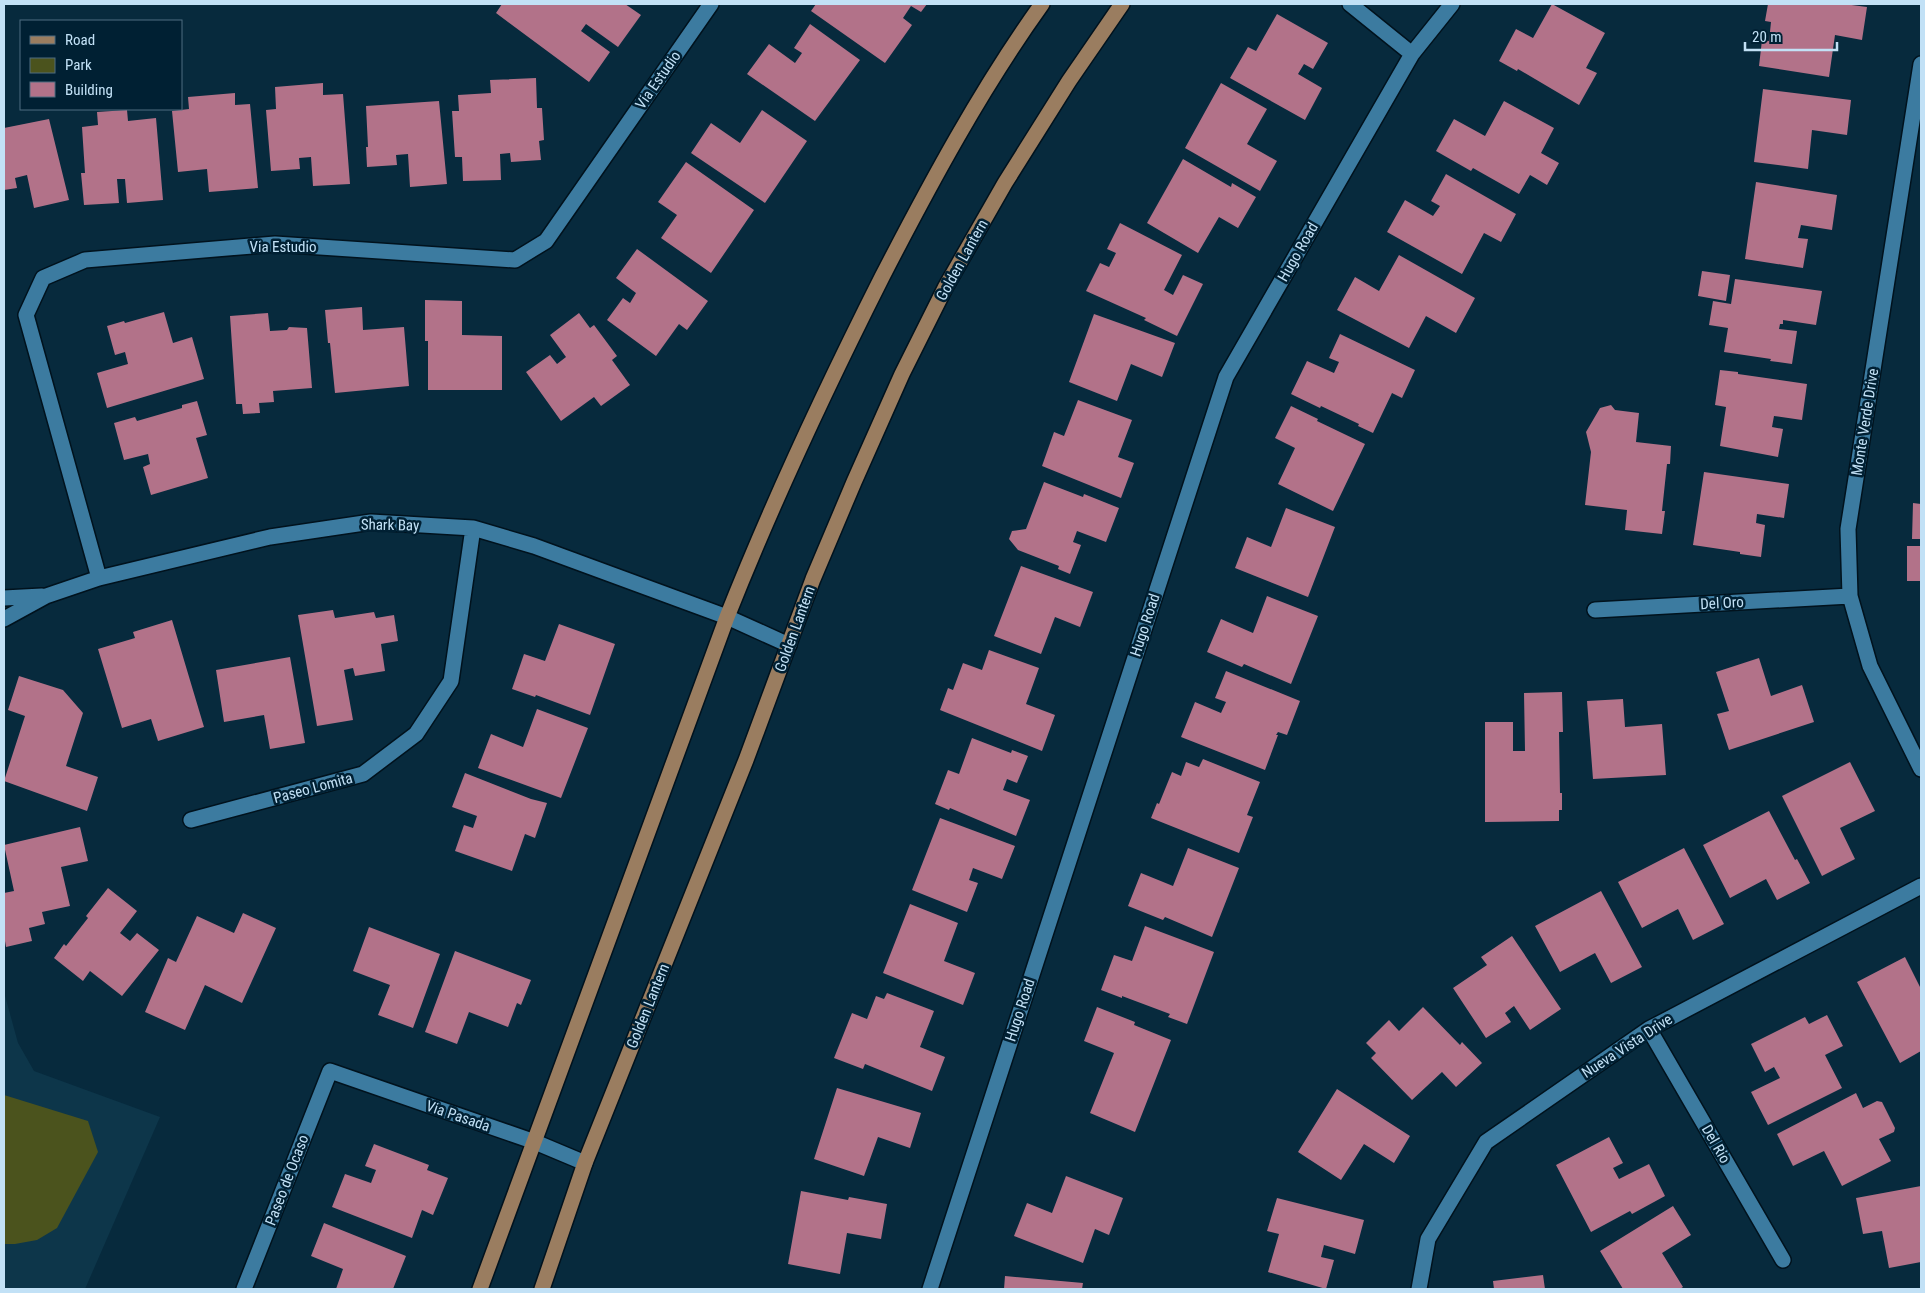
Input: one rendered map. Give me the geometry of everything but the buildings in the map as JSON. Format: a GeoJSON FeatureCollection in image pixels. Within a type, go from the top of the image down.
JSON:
{"type":"FeatureCollection","features":[{"type":"Feature","properties":{"kind":"main road"},"geometry":{"type":"LineString","coordinates":[[480,1289],[727,617],[755,546],[851,338],[906,232],[968,119],[1042,4]]}},
{"type":"Feature","properties":{"kind":"main road","name":"Golden Lantern"},"geometry":{"type":"LineString","coordinates":[[542,1289],[585,1164],[742,770],[813,579],[902,374],[946,288],[1010,175],[1069,81],[1122,4]]}},
{"type":"Feature","properties":{"kind":"street","name":"Via Estudio"},"geometry":{"type":"LineString","coordinates":[[99,578],[26,315],[43,278],[85,260],[275,244],[516,260],[546,241],[710,4]]}},
{"type":"Feature","properties":{"kind":"street"},"geometry":{"type":"LineString","coordinates":[[1350,4],[1412,54]]}},
{"type":"Feature","properties":{"kind":"street","name":"Hugo Road"},"geometry":{"type":"LineString","coordinates":[[930,1289],[1226,377],[1412,54],[1452,4]]}},
{"type":"Feature","properties":{"kind":"street","name":"Monte Verde Drive"},"geometry":{"type":"LineString","coordinates":[[1921,64],[1848,529],[1850,596],[1870,666],[1921,768]]}},
{"type":"Feature","properties":{"kind":"street","name":"Shark Bay"},"geometry":{"type":"LineString","coordinates":[[46,596],[99,578],[270,537],[371,522],[473,528],[534,546],[727,617],[789,644]]}},
{"type":"Feature","properties":{"kind":"street","name":"Paseo Lomita"},"geometry":{"type":"LineString","coordinates":[[191,820],[363,774],[416,734],[451,681],[473,528]]}},
{"type":"Feature","properties":{"kind":"street"},"geometry":{"type":"LineString","coordinates":[[4,598],[46,596]]}},
{"type":"Feature","properties":{"kind":"street"},"geometry":{"type":"LineString","coordinates":[[4,619],[46,596]]}},
{"type":"Feature","properties":{"kind":"street","name":"Del Oro"},"geometry":{"type":"LineString","coordinates":[[1594,610],[1850,596]]}},
{"type":"Feature","properties":{"kind":"street","name":"Nueva Vista Drive"},"geometry":{"type":"LineString","coordinates":[[1419,1289],[1428,1239],[1486,1142],[1649,1029],[1921,886]]}},
{"type":"Feature","properties":{"kind":"street","name":"Del Rio"},"geometry":{"type":"LineString","coordinates":[[1649,1029],[1783,1260]]}},
{"type":"Feature","properties":{"kind":"street","name":"Via Pasada"},"geometry":{"type":"LineString","coordinates":[[330,1071],[535,1142],[585,1164]]}},
{"type":"Feature","properties":{"kind":"street","name":"Paseo de Ocaso"},"geometry":{"type":"LineString","coordinates":[[244,1289],[330,1071]]}},
{"type":"Feature","properties":{"kind":"shaded area"},"geometry":{"type":"Polygon","coordinates":[[[4,992],[18,1043],[34,1071],[160,1117],[85,1289],[4,1289],[4,992]]]}},
{"type":"Feature","properties":{"kind":"green space"},"geometry":{"type":"Polygon","coordinates":[[[4,1095],[88,1121],[98,1152],[57,1228],[37,1240],[15,1244],[4,1244],[4,1095]]]}}]}
